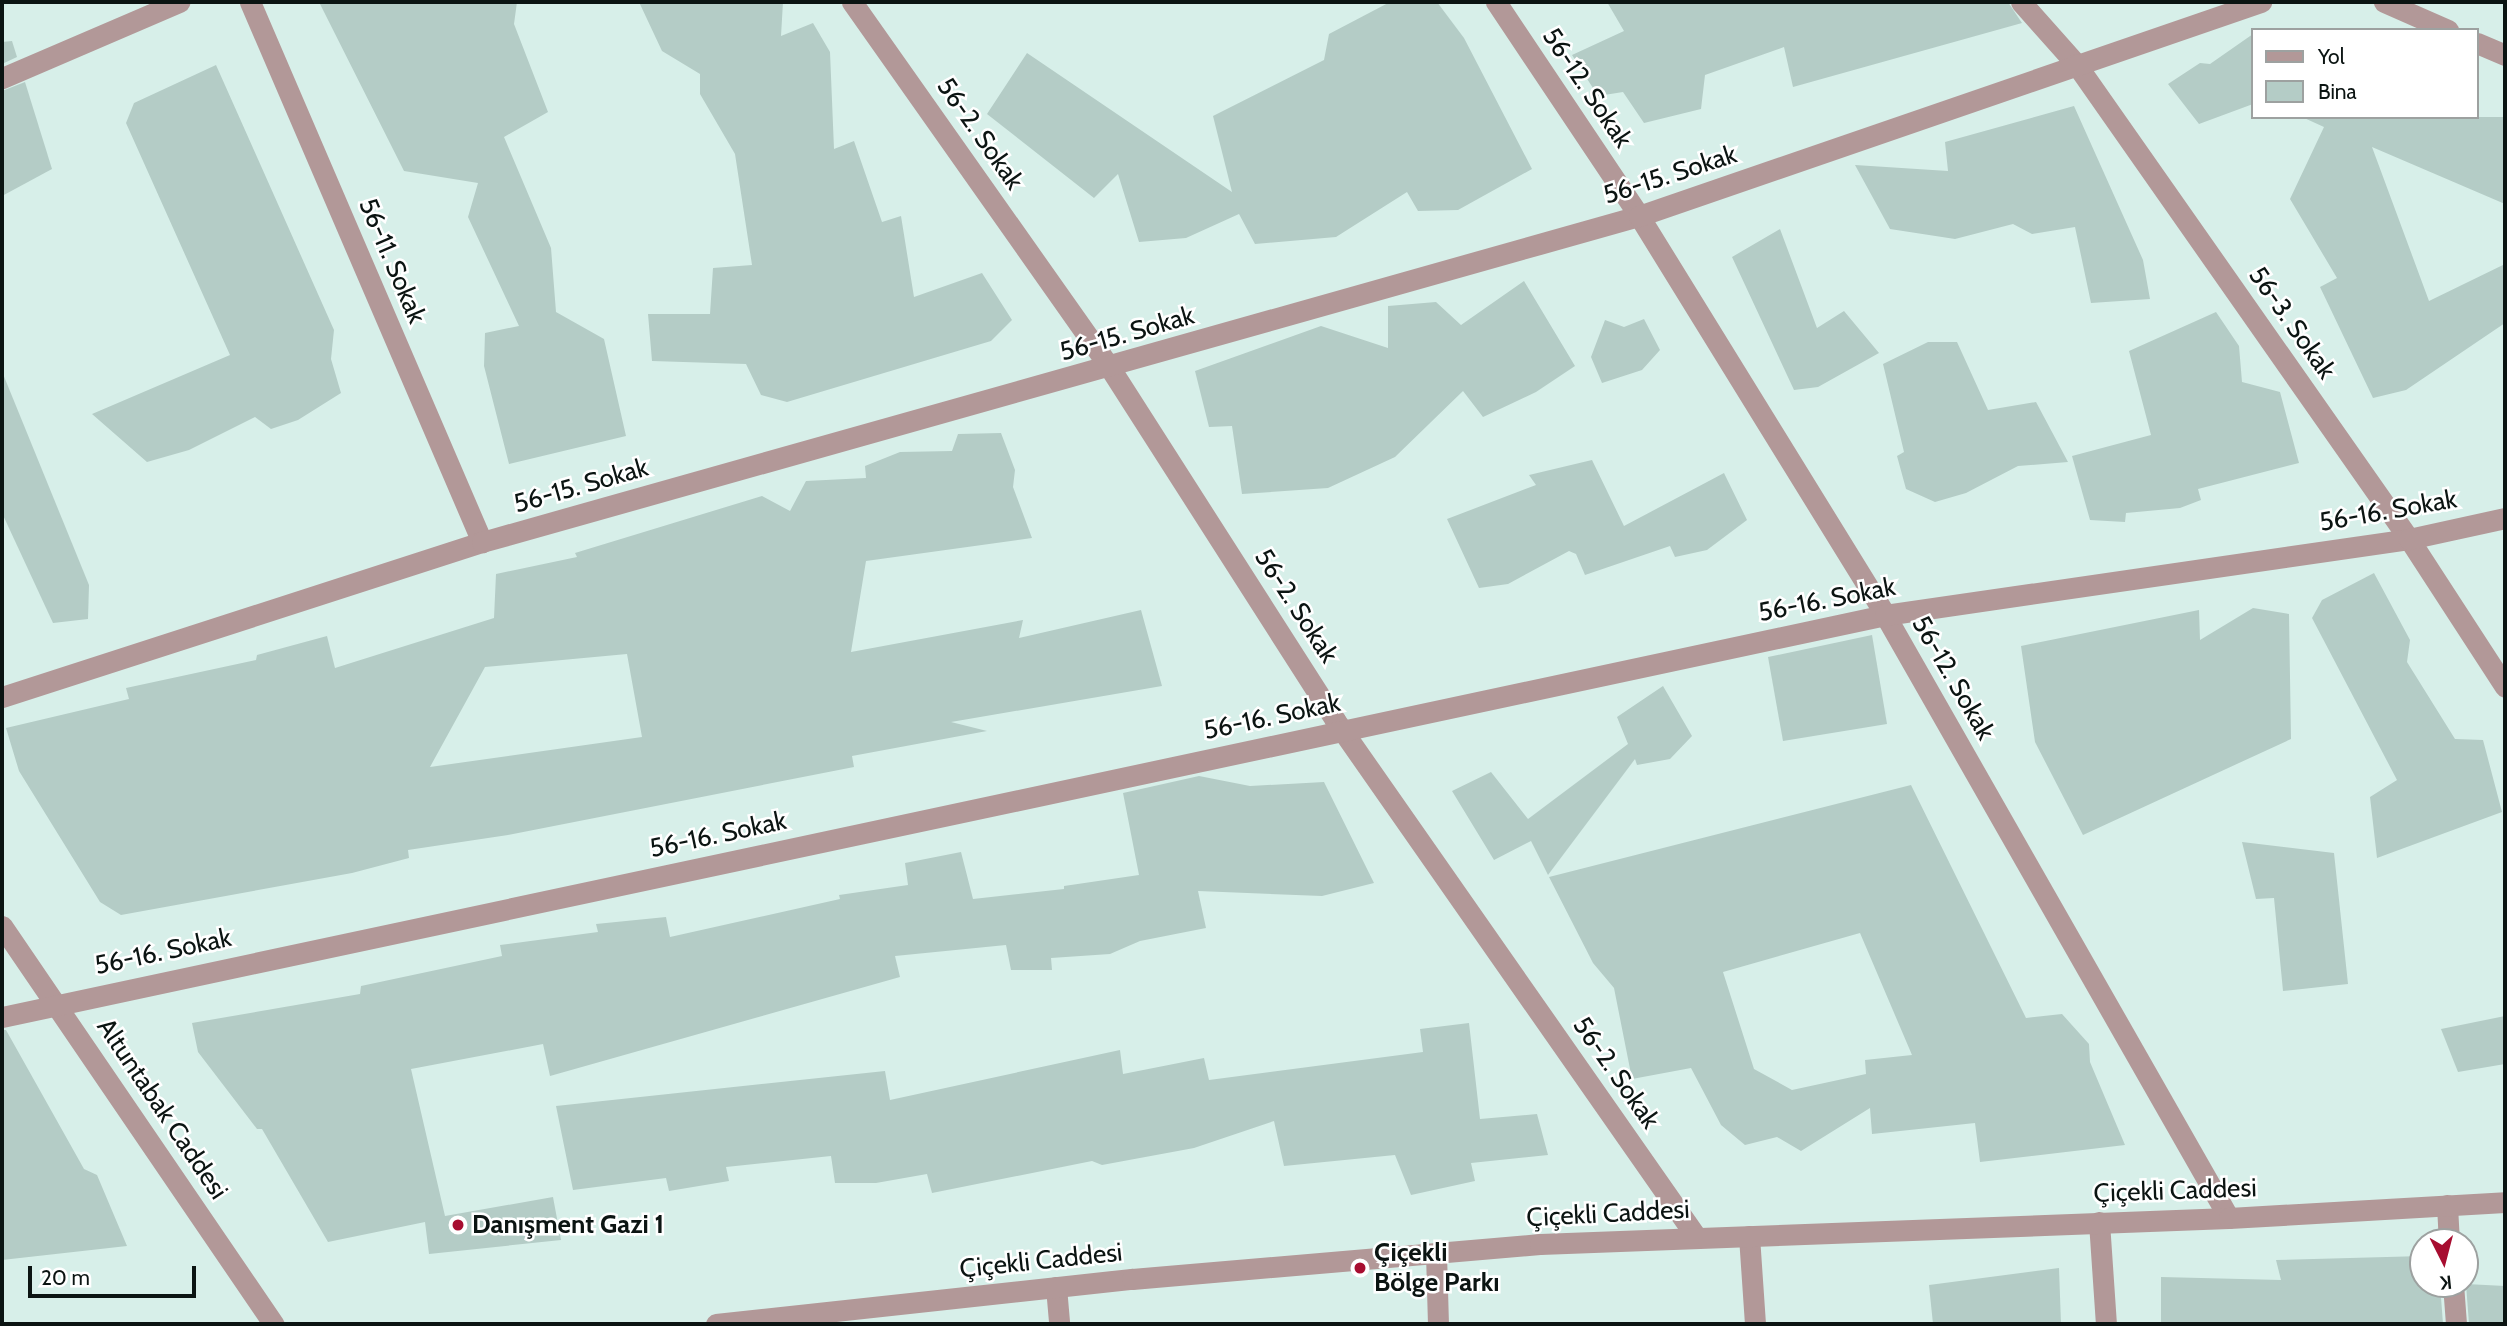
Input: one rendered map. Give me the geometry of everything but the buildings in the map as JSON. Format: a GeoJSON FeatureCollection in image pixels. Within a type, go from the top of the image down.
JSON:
{"type":"FeatureCollection","features":[{"type":"Feature","properties":{"kind":"street"},"geometry":{"type":"LineString","coordinates":[[2,78],[178,2]]}},
{"type":"Feature","properties":{"kind":"street","name":"56-11. Sokak"},"geometry":{"type":"LineString","coordinates":[[250,2],[482,542]]}},
{"type":"Feature","properties":{"kind":"street","name":"56-2. Sokak"},"geometry":{"type":"LineString","coordinates":[[852,2],[1110,368],[1344,731],[1697,1238]]}},
{"type":"Feature","properties":{"kind":"street","name":"56-12. Sokak"},"geometry":{"type":"LineString","coordinates":[[1496,2],[1639,216],[1885,615],[2229,1218]]}},
{"type":"Feature","properties":{"kind":"street","name":"56-3. Sokak"},"geometry":{"type":"LineString","coordinates":[[2021,2],[2076,64],[2409,539],[2505,687]]}},
{"type":"Feature","properties":{"kind":"street","name":"56-15. Sokak"},"geometry":{"type":"LineString","coordinates":[[2,697],[482,542],[1110,368],[1639,216],[2261,2]]}},
{"type":"Feature","properties":{"kind":"street"},"geometry":{"type":"LineString","coordinates":[[2384,2],[2443,28]]}},
{"type":"Feature","properties":{"kind":"street"},"geometry":{"type":"LineString","coordinates":[[2479,44],[2505,55]]}},
{"type":"Feature","properties":{"kind":"street","name":"56-16. Sokak"},"geometry":{"type":"LineString","coordinates":[[2,1017],[57,1003],[1885,615],[2409,539],[2505,518]]}},
{"type":"Feature","properties":{"kind":"street","name":"Altuntabak Caddesi"},"geometry":{"type":"LineString","coordinates":[[2,926],[274,1324]]}},
{"type":"Feature","properties":{"kind":"street","name":"Çiçekli Caddesi"},"geometry":{"type":"LineString","coordinates":[[716,1324],[1056,1287],[1436,1254],[1697,1238],[2229,1218],[2505,1202]]}},
{"type":"Feature","properties":{"kind":"street"},"geometry":{"type":"LineString","coordinates":[[2446,1205],[2448,1228]]}},
{"type":"Feature","properties":{"kind":"street"},"geometry":{"type":"LineString","coordinates":[[2099,1222],[2106,1324]]}},
{"type":"Feature","properties":{"kind":"street"},"geometry":{"type":"LineString","coordinates":[[1749,1236],[1755,1324]]}},
{"type":"Feature","properties":{"kind":"street"},"geometry":{"type":"LineString","coordinates":[[1436,1254],[1438,1324]]}},
{"type":"Feature","properties":{"kind":"street"},"geometry":{"type":"LineString","coordinates":[[1056,1287],[1059,1324]]}},
{"type":"Feature","properties":{"kind":"street"},"geometry":{"type":"LineString","coordinates":[[2454,1298],[2456,1324]]}},
{"type":"Feature","properties":{"kind":"place","name":"Danışment Gazi 1"},"geometry":{"type":"Point","coordinates":[458,1225]}},
{"type":"Feature","properties":{"kind":"place","name":"Çiçekli Bölge Parkı"},"geometry":{"type":"Point","coordinates":[1360,1268]}}]}
